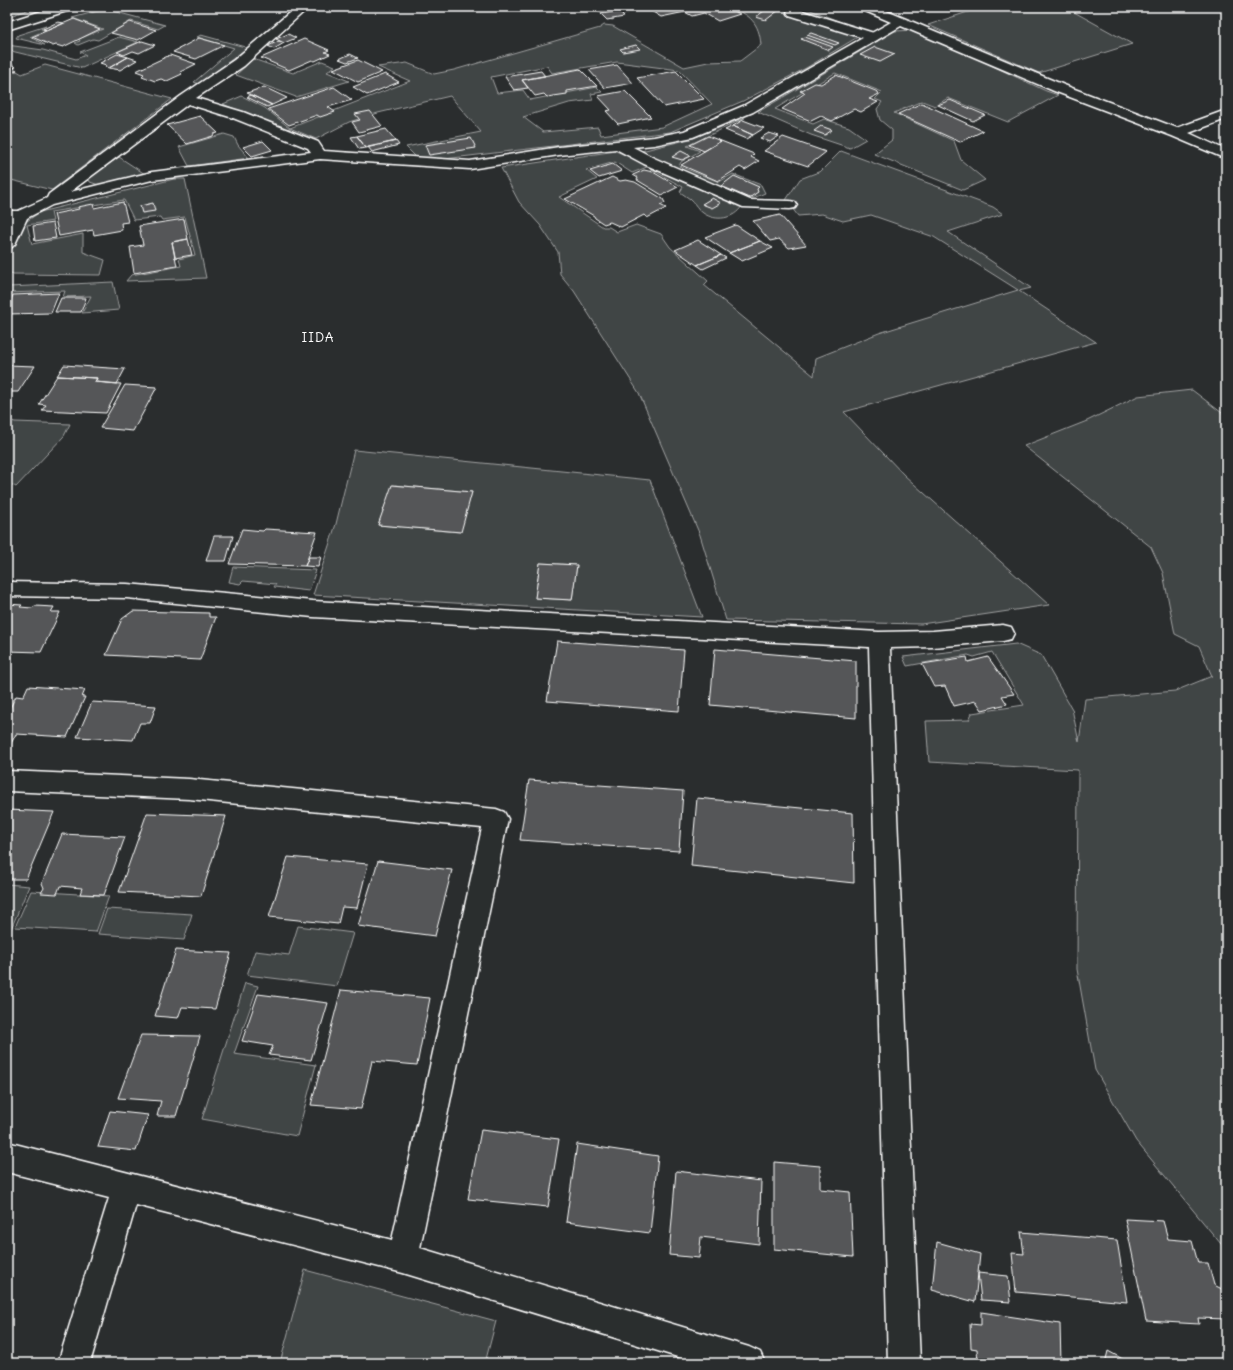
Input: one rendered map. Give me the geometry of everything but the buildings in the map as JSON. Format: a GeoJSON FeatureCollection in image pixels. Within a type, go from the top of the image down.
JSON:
{"type":"FeatureCollection","features":[{"type":"Feature","properties":{"kind":"street"},"geometry":{"type":"LineString","coordinates":[[7,26],[66,7]]}},
{"type":"Feature","properties":{"kind":"street"},"geometry":{"type":"LineString","coordinates":[[47,202],[186,99],[239,63],[303,7]]}},
{"type":"Feature","properties":{"kind":"street"},"geometry":{"type":"LineString","coordinates":[[867,7],[1059,88],[1177,133],[1226,154]]}},
{"type":"Feature","properties":{"kind":"street"},"geometry":{"type":"LineString","coordinates":[[793,12],[874,36]]}},
{"type":"Feature","properties":{"kind":"street"},"geometry":{"type":"LineString","coordinates":[[7,244],[14,216],[47,202],[152,176],[320,155],[470,165],[559,151],[654,141],[688,134],[748,110],[901,21]]}},
{"type":"Feature","properties":{"kind":"street"},"geometry":{"type":"LineString","coordinates":[[186,99],[238,115],[313,145],[320,155]]}},
{"type":"Feature","properties":{"kind":"street"},"geometry":{"type":"LineString","coordinates":[[1177,133],[1226,114]]}},
{"type":"Feature","properties":{"kind":"street"},"geometry":{"type":"LineString","coordinates":[[618,145],[649,161],[748,204],[790,205]]}},
{"type":"Feature","properties":{"kind":"street"},"geometry":{"type":"LineString","coordinates":[[7,589],[127,591],[312,609],[879,640],[934,639],[1003,633]]}},
{"type":"Feature","properties":{"kind":"street"},"geometry":{"type":"LineString","coordinates":[[879,640],[904,1363]]}},
{"type":"Feature","properties":{"kind":"street"},"geometry":{"type":"LineString","coordinates":[[7,780],[189,789],[496,819],[402,1258]]}},
{"type":"Feature","properties":{"kind":"street"},"geometry":{"type":"LineString","coordinates":[[7,1157],[126,1189],[402,1258],[750,1363]]}},
{"type":"Feature","properties":{"kind":"street"},"geometry":{"type":"LineString","coordinates":[[74,1363],[126,1189]]}},
{"type":"Feature","properties":{"kind":"shaded area"},"geometry":{"type":"Polygon","coordinates":[[[7,7],[30,7],[33,8],[7,17],[7,7]]]}},
{"type":"Feature","properties":{"kind":"shaded area"},"geometry":{"type":"Polygon","coordinates":[[[591,7],[641,7],[612,20],[591,7]]]}},
{"type":"Feature","properties":{"kind":"shaded area"},"geometry":{"type":"Polygon","coordinates":[[[730,7],[803,7],[866,32],[806,68],[743,101],[670,132],[436,160],[416,157],[406,147],[481,132],[450,96],[378,113],[349,122],[316,139],[290,128],[410,81],[378,67],[407,63],[434,74],[454,70],[600,28],[604,25],[613,26],[684,67],[708,62],[740,61],[761,45],[760,37],[756,25],[748,16],[730,7]],[[617,62],[552,73],[547,66],[491,77],[497,93],[523,90],[530,100],[597,87],[602,92],[591,94],[593,100],[569,103],[523,117],[543,132],[598,127],[601,135],[662,127],[712,104],[679,70],[617,62]]]}},
{"type":"Feature","properties":{"kind":"shaded area"},"geometry":{"type":"Polygon","coordinates":[[[983,7],[1065,7],[1132,44],[1039,73],[928,25],[983,7]]]}},
{"type":"Feature","properties":{"kind":"shaded area"},"geometry":{"type":"Polygon","coordinates":[[[105,9],[165,25],[158,29],[131,21],[98,40],[93,39],[78,45],[75,43],[80,41],[79,39],[103,29],[72,18],[105,9]]]}},
{"type":"Feature","properties":{"kind":"shaded area"},"geometry":{"type":"Polygon","coordinates":[[[46,26],[41,29],[46,30],[30,37],[45,45],[16,38],[18,35],[46,26]]]}},
{"type":"Feature","properties":{"kind":"shaded area"},"geometry":{"type":"Polygon","coordinates":[[[916,30],[1046,91],[1058,95],[1008,122],[948,98],[935,106],[922,101],[894,113],[954,141],[961,160],[985,180],[963,190],[874,154],[892,140],[892,130],[880,120],[877,109],[882,102],[875,99],[882,92],[835,73],[775,109],[813,124],[824,119],[849,127],[866,139],[850,148],[811,135],[758,112],[895,31],[916,30]]]}},
{"type":"Feature","properties":{"kind":"shaded area"},"geometry":{"type":"Polygon","coordinates":[[[201,35],[245,47],[246,49],[199,84],[194,82],[234,48],[197,37],[201,35]]]}},
{"type":"Feature","properties":{"kind":"shaded area"},"geometry":{"type":"Polygon","coordinates":[[[119,37],[138,42],[82,68],[7,50],[7,45],[43,50],[76,59],[86,55],[80,52],[119,37]]]}},
{"type":"Feature","properties":{"kind":"shaded area"},"geometry":{"type":"Polygon","coordinates":[[[253,59],[293,73],[322,61],[335,66],[327,72],[349,81],[296,97],[236,75],[253,59]]]}},
{"type":"Feature","properties":{"kind":"shaded area"},"geometry":{"type":"Polygon","coordinates":[[[45,65],[172,99],[52,190],[7,179],[7,75],[17,71],[22,74],[45,65]]]}},
{"type":"Feature","properties":{"kind":"shaded area"},"geometry":{"type":"Polygon","coordinates":[[[242,96],[265,108],[290,128],[285,130],[223,104],[242,96]]]}},
{"type":"Feature","properties":{"kind":"shaded area"},"geometry":{"type":"Polygon","coordinates":[[[745,118],[687,146],[700,151],[681,162],[679,166],[719,182],[733,174],[761,185],[765,193],[758,196],[747,199],[646,155],[641,151],[690,139],[745,118]]]}},
{"type":"Feature","properties":{"kind":"shaded area"},"geometry":{"type":"Polygon","coordinates":[[[224,134],[234,137],[238,145],[249,158],[189,166],[179,147],[224,134]]]}},
{"type":"Feature","properties":{"kind":"shaded area"},"geometry":{"type":"Polygon","coordinates":[[[616,151],[742,206],[730,216],[724,218],[713,218],[701,212],[692,201],[680,192],[683,187],[647,167],[632,173],[615,162],[586,170],[597,179],[559,197],[603,227],[609,227],[617,232],[636,225],[661,234],[670,247],[708,281],[704,285],[814,376],[816,358],[879,333],[1018,290],[934,237],[871,215],[843,221],[822,214],[798,216],[786,200],[800,179],[821,171],[841,151],[993,207],[1003,214],[948,232],[1031,288],[1019,291],[1096,342],[844,412],[904,475],[1049,605],[921,624],[726,620],[700,535],[639,393],[574,291],[560,274],[558,252],[540,225],[519,202],[501,168],[616,151]]]}},
{"type":"Feature","properties":{"kind":"shaded area"},"geometry":{"type":"Polygon","coordinates":[[[119,157],[145,174],[99,185],[90,182],[89,178],[119,157]]]}},
{"type":"Feature","properties":{"kind":"shaded area"},"geometry":{"type":"Polygon","coordinates":[[[174,179],[185,179],[206,278],[126,281],[131,275],[181,266],[179,259],[195,255],[185,217],[162,220],[160,217],[134,220],[124,200],[51,212],[53,221],[27,225],[32,244],[83,234],[83,252],[105,260],[101,275],[13,274],[7,271],[10,251],[19,231],[27,221],[40,212],[174,179]]]}},
{"type":"Feature","properties":{"kind":"shaded area"},"geometry":{"type":"Polygon","coordinates":[[[113,282],[119,310],[82,313],[91,296],[63,297],[65,291],[7,293],[9,287],[113,282]]]}},
{"type":"Feature","properties":{"kind":"shaded area"},"geometry":{"type":"Polygon","coordinates":[[[1192,390],[1226,416],[1226,1250],[1136,1141],[1095,1070],[1077,969],[1078,770],[929,762],[926,721],[969,720],[972,713],[1024,705],[992,652],[974,657],[968,655],[907,666],[903,657],[1016,644],[1041,655],[1072,709],[1079,742],[1085,699],[1175,691],[1212,676],[1199,646],[1175,634],[1163,573],[1151,547],[1024,446],[1087,421],[1138,396],[1192,390]]]}},
{"type":"Feature","properties":{"kind":"shaded area"},"geometry":{"type":"Polygon","coordinates":[[[7,420],[15,422],[70,424],[64,436],[16,487],[7,482],[7,420]]]}},
{"type":"Feature","properties":{"kind":"shaded area"},"geometry":{"type":"Polygon","coordinates":[[[354,450],[650,480],[702,617],[313,595],[336,524],[354,450]],[[393,485],[378,525],[460,532],[472,492],[393,485]],[[540,563],[535,598],[572,600],[577,565],[540,563]]]}},
{"type":"Feature","properties":{"kind":"shaded area"},"geometry":{"type":"Polygon","coordinates":[[[233,567],[316,570],[309,591],[274,587],[276,584],[243,581],[240,584],[229,582],[233,567]]]}},
{"type":"Feature","properties":{"kind":"shaded area"},"geometry":{"type":"Polygon","coordinates":[[[7,884],[29,886],[11,929],[7,929],[7,884]]]}},
{"type":"Feature","properties":{"kind":"shaded area"},"geometry":{"type":"Polygon","coordinates":[[[31,891],[109,896],[96,932],[15,927],[31,891]]]}},
{"type":"Feature","properties":{"kind":"shaded area"},"geometry":{"type":"Polygon","coordinates":[[[107,909],[192,914],[184,940],[98,934],[107,909]]]}},
{"type":"Feature","properties":{"kind":"shaded area"},"geometry":{"type":"Polygon","coordinates":[[[298,926],[353,933],[337,986],[247,975],[255,951],[289,955],[298,926]]]}},
{"type":"Feature","properties":{"kind":"shaded area"},"geometry":{"type":"Polygon","coordinates":[[[245,983],[258,986],[234,1054],[316,1065],[297,1136],[202,1119],[245,983]]]}},
{"type":"Feature","properties":{"kind":"shaded area"},"geometry":{"type":"Polygon","coordinates":[[[305,1270],[496,1321],[485,1363],[280,1363],[305,1270]]]}},
{"type":"Feature","properties":{"kind":"district","name":"IIDA"},"geometry":{"type":"Point","coordinates":[318,337]}}]}
